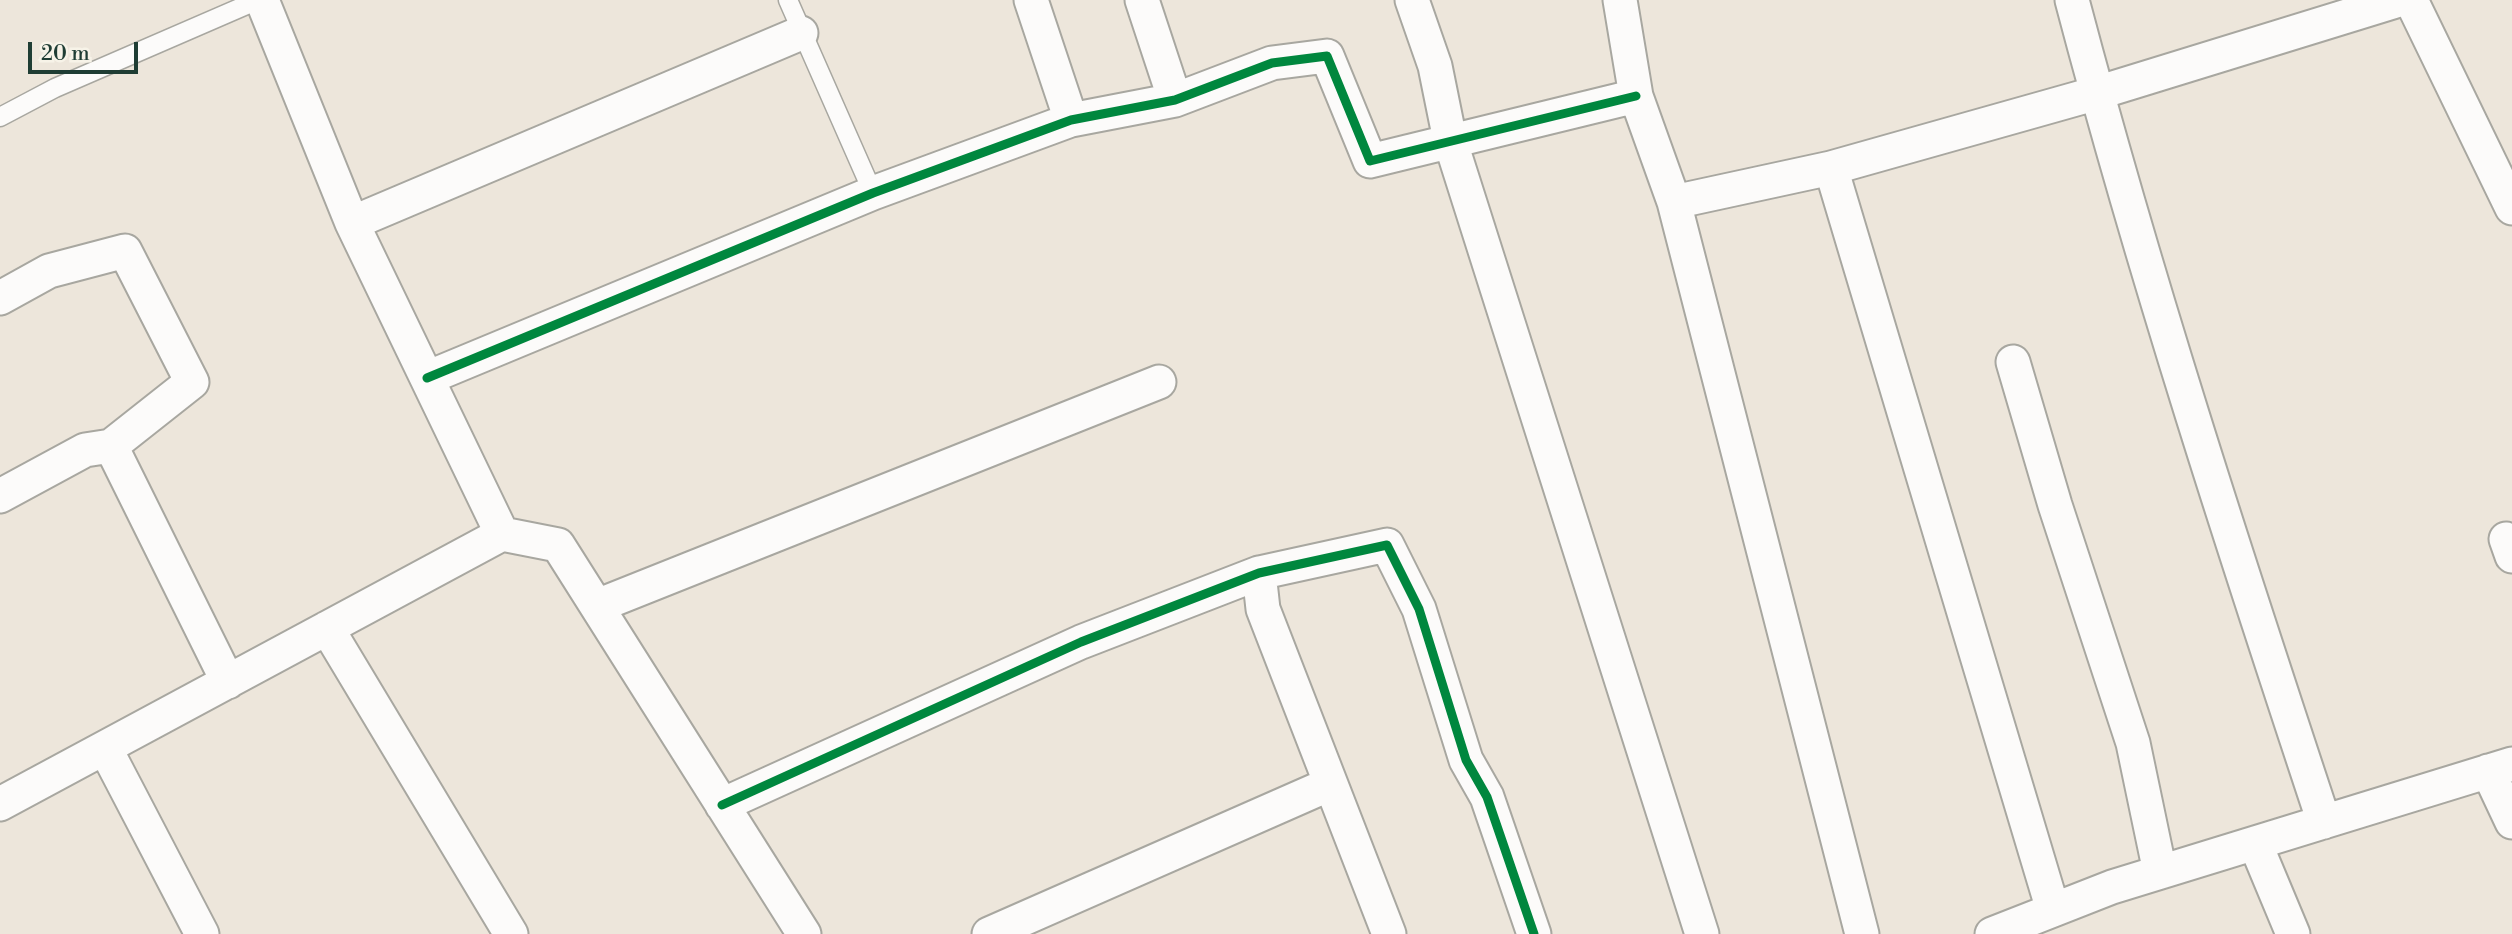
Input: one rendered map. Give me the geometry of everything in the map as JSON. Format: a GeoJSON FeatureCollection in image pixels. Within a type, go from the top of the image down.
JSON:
{"type":"FeatureCollection","features":[{"type":"Feature","properties":{"kind":"street"},"geometry":{"type":"LineString","coordinates":[[260,0],[352,223],[502,534]]}},
{"type":"Feature","properties":{"kind":"street"},"geometry":{"type":"LineString","coordinates":[[1031,0],[1071,120]]}},
{"type":"Feature","properties":{"kind":"street"},"geometry":{"type":"LineString","coordinates":[[1142,0],[1175,100]]}},
{"type":"Feature","properties":{"kind":"street"},"geometry":{"type":"LineString","coordinates":[[1412,0],[1435,66],[1450,140],[1702,934]]}},
{"type":"Feature","properties":{"kind":"street"},"geometry":{"type":"LineString","coordinates":[[1620,0],[1636,96],[1674,202],[1862,934]]}},
{"type":"Feature","properties":{"kind":"street"},"geometry":{"type":"LineString","coordinates":[[2073,0],[2097,93],[2215,492],[2324,822]]}},
{"type":"Feature","properties":{"kind":"street"},"geometry":{"type":"LineString","coordinates":[[1674,202],[1831,168],[2097,93],[2399,0]]}},
{"type":"Feature","properties":{"kind":"street"},"geometry":{"type":"LineString","coordinates":[[2412,0],[2512,208]]}},
{"type":"Feature","properties":{"kind":"street"},"geometry":{"type":"LineString","coordinates":[[352,223],[801,33]]}},
{"type":"Feature","properties":{"kind":"street"},"geometry":{"type":"LineString","coordinates":[[427,378],[873,193],[1071,120],[1175,100],[1272,63],[1327,56],[1370,161],[1636,96]]}},
{"type":"Feature","properties":{"kind":"street"},"geometry":{"type":"LineString","coordinates":[[1831,168],[2053,910]]}},
{"type":"Feature","properties":{"kind":"street"},"geometry":{"type":"LineString","coordinates":[[0,298],[49,271],[125,251],[192,382],[111,446],[85,450],[0,496]]}},
{"type":"Feature","properties":{"kind":"street"},"geometry":{"type":"LineString","coordinates":[[2013,362],[2055,505],[2133,743],[2160,872]]}},
{"type":"Feature","properties":{"kind":"street"},"geometry":{"type":"LineString","coordinates":[[597,606],[1159,382]]}},
{"type":"Feature","properties":{"kind":"street"},"geometry":{"type":"LineString","coordinates":[[111,446],[228,682]]}},
{"type":"Feature","properties":{"kind":"street"},"geometry":{"type":"LineString","coordinates":[[0,804],[502,534],[558,545],[804,934]]}},
{"type":"Feature","properties":{"kind":"street"},"geometry":{"type":"LineString","coordinates":[[722,805],[1081,642],[1259,573],[1388,545],[1419,609],[1466,760],[1487,797],[1534,934]]}},
{"type":"Feature","properties":{"kind":"street"},"geometry":{"type":"LineString","coordinates":[[1259,573],[1263,610],[1389,934]]}},
{"type":"Feature","properties":{"kind":"street"},"geometry":{"type":"LineString","coordinates":[[327,628],[504,932]]}},
{"type":"Feature","properties":{"kind":"street"},"geometry":{"type":"LineString","coordinates":[[105,748],[202,934]]}},
{"type":"Feature","properties":{"kind":"street"},"geometry":{"type":"LineString","coordinates":[[1992,934],[2112,887],[2500,767],[2512,822]]}},
{"type":"Feature","properties":{"kind":"street"},"geometry":{"type":"LineString","coordinates":[[989,934],[1330,783]]}},
{"type":"Feature","properties":{"kind":"street"},"geometry":{"type":"LineString","coordinates":[[2255,843],[2293,934]]}},
{"type":"Feature","properties":{"kind":"lane"},"geometry":{"type":"LineString","coordinates":[[0,117],[55,88],[260,0]]}},
{"type":"Feature","properties":{"kind":"lane"},"geometry":{"type":"LineString","coordinates":[[788,0],[873,193]]}},
{"type":"Feature","properties":{"kind":"cycle path"},"geometry":{"type":"LineString","coordinates":[[427,378],[873,193],[1071,120],[1175,100],[1272,63],[1327,56],[1370,161],[1636,96]]}},
{"type":"Feature","properties":{"kind":"cycle path"},"geometry":{"type":"LineString","coordinates":[[722,805],[1081,642],[1259,573],[1387,545],[1419,609],[1466,760],[1487,797],[1534,934]]}}]}
